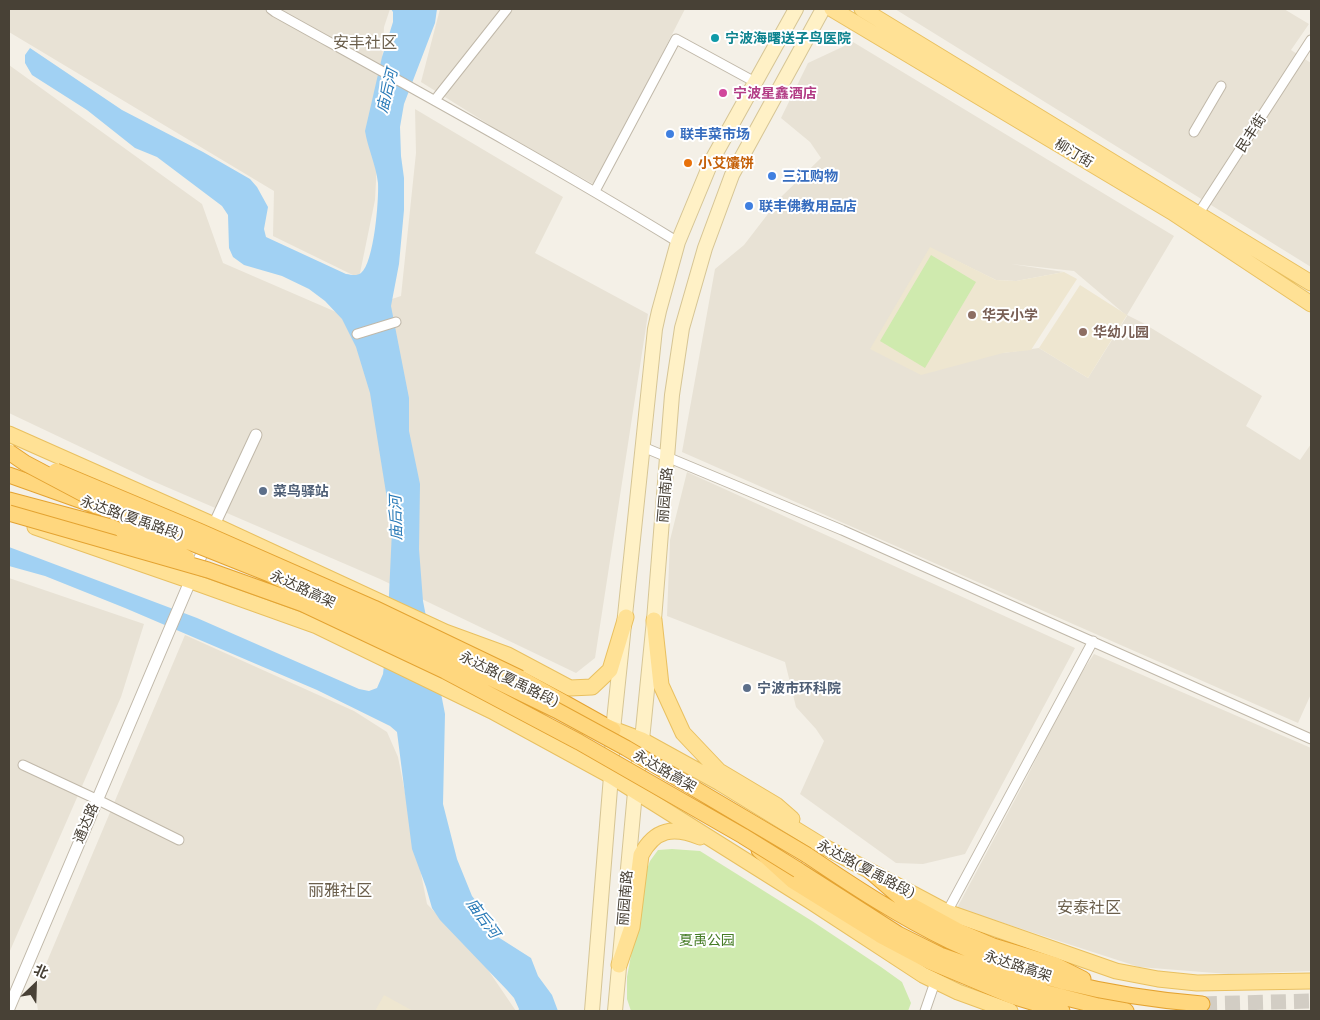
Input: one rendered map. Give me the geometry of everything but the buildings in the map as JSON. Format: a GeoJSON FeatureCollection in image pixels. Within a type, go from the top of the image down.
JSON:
{"type":"FeatureCollection","features":[{"type":"Feature","properties":{"kind":"highway"},"geometry":{"type":"LineString","coordinates":[[9,453],[129,518]]}},
{"type":"Feature","properties":{"kind":"highway"},"geometry":{"type":"LineString","coordinates":[[9,453],[74,477],[374,608],[520,678],[613,730]]}},
{"type":"Feature","properties":{"kind":"highway"},"geometry":{"type":"LineString","coordinates":[[9,475],[129,518]]}},
{"type":"Feature","properties":{"kind":"highway"},"geometry":{"type":"LineString","coordinates":[[9,500],[122,530],[166,546],[208,570]]}},
{"type":"Feature","properties":{"kind":"highway"},"geometry":{"type":"LineString","coordinates":[[9,513],[208,570]]}},
{"type":"Feature","properties":{"kind":"highway","name":"永达路高架"},"geometry":{"type":"LineString","coordinates":[[129,518],[267,572],[556,710],[652,763],[807,855],[866,894],[949,941],[992,959],[1037,974],[1124,996],[1202,1004]]}},
{"type":"Feature","properties":{"kind":"highway","name":"永达路高架"},"geometry":{"type":"LineString","coordinates":[[208,570],[303,604],[444,671],[579,742],[744,836],[796,876],[898,934],[940,955],[1047,993],[1126,1011]]}},
{"type":"Feature","properties":{"kind":"highway"},"geometry":{"type":"LineString","coordinates":[[870,871],[907,903],[960,932],[994,946],[1054,965],[1124,996]]}},
{"type":"Feature","properties":{"kind":"highway"},"geometry":{"type":"LineString","coordinates":[[796,876],[880,935],[931,962],[1012,996],[1062,1011]]}},
{"type":"Feature","properties":{"kind":"main road","name":"丽园南路"},"geometry":{"type":"LineString","coordinates":[[592,1011],[613,730],[655,329],[678,242],[712,160],[796,9]]}},
{"type":"Feature","properties":{"kind":"main road","name":"丽园南路"},"geometry":{"type":"LineString","coordinates":[[615,1011],[635,792],[654,620],[672,395],[682,328],[705,248],[732,175],[823,9]]}},
{"type":"Feature","properties":{"kind":"main road","name":"柳汀街"},"geometry":{"type":"LineString","coordinates":[[832,9],[1164,207],[1194,218],[1311,304]]}},
{"type":"Feature","properties":{"kind":"main road","name":"柳汀街"},"geometry":{"type":"LineString","coordinates":[[862,9],[1194,218],[1311,283]]}},
{"type":"Feature","properties":{"kind":"main road"},"geometry":{"type":"LineString","coordinates":[[9,434],[214,525],[392,616],[445,632],[508,655],[570,688],[592,687],[610,670],[626,617]]}},
{"type":"Feature","properties":{"kind":"main road","name":"永达路(夏禹路段)"},"geometry":{"type":"LineString","coordinates":[[9,475],[207,543],[352,604],[392,616],[452,652],[613,730],[642,740],[720,783],[821,845],[947,912],[1116,971],[1158,979],[1197,983],[1311,981]]}},
{"type":"Feature","properties":{"kind":"main road"},"geometry":{"type":"LineString","coordinates":[[9,518],[317,626],[492,711],[611,776],[935,982],[1010,1011]]}},
{"type":"Feature","properties":{"kind":"main road"},"geometry":{"type":"LineString","coordinates":[[654,620],[661,685],[683,732],[719,771],[776,805],[821,845]]}},
{"type":"Feature","properties":{"kind":"main road"},"geometry":{"type":"LineString","coordinates":[[619,966],[632,927],[641,855],[651,839],[668,831],[679,832],[695,835],[727,848]]}},
{"type":"Feature","properties":{"kind":"street"},"geometry":{"type":"LineString","coordinates":[[271,9],[595,191],[678,242]]}},
{"type":"Feature","properties":{"kind":"street"},"geometry":{"type":"LineString","coordinates":[[437,101],[507,9]]}},
{"type":"Feature","properties":{"kind":"street"},"geometry":{"type":"LineString","coordinates":[[595,191],[676,39],[755,82]]}},
{"type":"Feature","properties":{"kind":"street","name":"民丰街"},"geometry":{"type":"LineString","coordinates":[[1194,218],[1311,40]]}},
{"type":"Feature","properties":{"kind":"street"},"geometry":{"type":"LineString","coordinates":[[1194,132],[1221,86]]}},
{"type":"Feature","properties":{"kind":"street"},"geometry":{"type":"LineString","coordinates":[[357,334],[396,322]]}},
{"type":"Feature","properties":{"kind":"street","name":"通达路"},"geometry":{"type":"LineString","coordinates":[[9,1008],[96,799],[214,525],[256,435]]}},
{"type":"Feature","properties":{"kind":"street"},"geometry":{"type":"LineString","coordinates":[[643,447],[842,530],[1311,739]]}},
{"type":"Feature","properties":{"kind":"street"},"geometry":{"type":"LineString","coordinates":[[947,912],[1093,641]]}},
{"type":"Feature","properties":{"kind":"street"},"geometry":{"type":"LineString","coordinates":[[23,765],[179,840]]}},
{"type":"Feature","properties":{"kind":"street"},"geometry":{"type":"LineString","coordinates":[[925,1011],[935,982]]}},
{"type":"Feature","properties":{"kind":"shaded area"},"geometry":{"type":"Polygon","coordinates":[[[9,9],[390,9],[384,27],[375,200],[359,278],[273,236],[274,191],[9,32],[9,9]]]}},
{"type":"Feature","properties":{"kind":"shaded area"},"geometry":{"type":"Polygon","coordinates":[[[440,9],[685,9],[595,185],[520,144],[421,82],[440,9]]]}},
{"type":"Feature","properties":{"kind":"shaded area"},"geometry":{"type":"Polygon","coordinates":[[[895,9],[1284,9],[1309,24],[1291,50],[1311,63],[1311,267],[895,9]]]}},
{"type":"Feature","properties":{"kind":"shaded area"},"geometry":{"type":"Polygon","coordinates":[[[853,42],[1174,236],[1127,315],[1262,396],[1246,426],[1300,460],[1311,444],[1311,694],[1298,723],[682,452],[715,269],[744,245],[781,197],[821,158],[810,142],[781,118],[808,63],[853,42]],[[930,248],[1003,353],[1039,348],[1088,378],[1127,316],[1074,271],[1011,264],[1064,272],[1016,281],[996,280],[930,248]]]}},
{"type":"Feature","properties":{"kind":"shaded area"},"geometry":{"type":"Polygon","coordinates":[[[9,65],[202,204],[223,263],[343,315],[401,296],[416,153],[415,109],[563,197],[535,253],[648,314],[595,658],[576,673],[380,579],[148,479],[9,413],[9,65]]]}},
{"type":"Feature","properties":{"kind":"shaded area","name":"华天小学"},"geometry":{"type":"Polygon","coordinates":[[[930,247],[996,280],[1016,281],[1064,272],[1077,279],[1031,350],[1003,353],[921,375],[870,349],[930,247]]]}},
{"type":"Feature","properties":{"kind":"shaded area","name":"华幼儿园"},"geometry":{"type":"Polygon","coordinates":[[[1080,285],[1127,315],[1088,378],[1039,348],[1080,285]]]}},
{"type":"Feature","properties":{"kind":"shaded area"},"geometry":{"type":"Polygon","coordinates":[[[687,472],[1075,648],[965,854],[923,864],[896,863],[800,794],[824,741],[796,707],[785,662],[667,616],[670,540],[687,472]]]}},
{"type":"Feature","properties":{"kind":"shaded area"},"geometry":{"type":"Polygon","coordinates":[[[9,578],[144,624],[121,697],[9,953],[9,578]]]}},
{"type":"Feature","properties":{"kind":"shaded area"},"geometry":{"type":"Polygon","coordinates":[[[185,635],[354,711],[387,732],[398,757],[427,904],[482,961],[516,1011],[38,1011],[35,990],[185,635]]]}},
{"type":"Feature","properties":{"kind":"shaded area"},"geometry":{"type":"Polygon","coordinates":[[[1094,654],[1311,748],[1311,971],[1228,974],[1139,967],[957,908],[1076,681],[1094,654]]]}},
{"type":"Feature","properties":{"kind":"shaded area"},"geometry":{"type":"Polygon","coordinates":[[[384,995],[413,1011],[375,1011],[384,995]]]}},
{"type":"Feature","properties":{"kind":"green space"},"geometry":{"type":"Polygon","coordinates":[[[931,255],[976,282],[925,368],[880,341],[931,255]]]}},
{"type":"Feature","properties":{"kind":"green space","name":"夏禹公园"},"geometry":{"type":"Polygon","coordinates":[[[658,850],[700,851],[881,967],[902,982],[911,1003],[908,1011],[631,1011],[627,999],[627,977],[647,869],[658,850]]]}},
{"type":"Feature","properties":{"kind":"water","name":"庙后河"},"geometry":{"type":"Polygon","coordinates":[[[391,9],[437,9],[435,23],[404,104],[400,127],[404,178],[404,210],[399,264],[391,306],[409,398],[409,431],[420,484],[419,549],[423,601],[445,714],[443,804],[457,859],[472,896],[487,915],[498,937],[531,958],[538,976],[552,995],[558,1011],[518,1011],[519,1009],[514,998],[440,920],[432,908],[412,849],[397,732],[390,726],[317,690],[125,608],[45,576],[9,566],[9,547],[197,618],[359,689],[369,691],[377,688],[383,674],[387,638],[392,530],[370,393],[356,347],[342,319],[325,301],[309,289],[282,276],[244,265],[233,257],[229,248],[228,215],[222,206],[157,157],[135,148],[87,110],[32,75],[25,63],[25,55],[30,48],[122,110],[250,179],[257,187],[268,207],[264,229],[266,237],[346,274],[356,275],[361,273],[366,267],[375,231],[378,183],[365,131],[382,57],[393,22],[393,12],[391,9]]]}},
{"type":"Feature","properties":{"kind":"tunnel"},"geometry":{"type":"LineString","coordinates":[[1202,1004],[1311,1001]]}},
{"type":"Feature","properties":{"kind":"place","name":"宁波海曙送子鸟医院"},"geometry":{"type":"Point","coordinates":[715,38]}},
{"type":"Feature","properties":{"kind":"place","name":"宁波星鑫酒店"},"geometry":{"type":"Point","coordinates":[723,93]}},
{"type":"Feature","properties":{"kind":"place","name":"联丰菜市场"},"geometry":{"type":"Point","coordinates":[670,134]}},
{"type":"Feature","properties":{"kind":"place","name":"小艾馕饼"},"geometry":{"type":"Point","coordinates":[688,163]}},
{"type":"Feature","properties":{"kind":"place","name":"三江购物"},"geometry":{"type":"Point","coordinates":[772,176]}},
{"type":"Feature","properties":{"kind":"place","name":"联丰佛教用品店"},"geometry":{"type":"Point","coordinates":[749,206]}},
{"type":"Feature","properties":{"kind":"place","name":"华天小学"},"geometry":{"type":"Point","coordinates":[972,315]}},
{"type":"Feature","properties":{"kind":"place","name":"华幼儿园"},"geometry":{"type":"Point","coordinates":[1083,332]}},
{"type":"Feature","properties":{"kind":"place","name":"菜鸟驿站"},"geometry":{"type":"Point","coordinates":[263,491]}},
{"type":"Feature","properties":{"kind":"place","name":"宁波市环科院"},"geometry":{"type":"Point","coordinates":[747,688]}},
{"type":"Feature","properties":{"kind":"district","name":"安丰社区"},"geometry":{"type":"Point","coordinates":[365,43]}},
{"type":"Feature","properties":{"kind":"district","name":"丽雅社区"},"geometry":{"type":"Point","coordinates":[340,891]}},
{"type":"Feature","properties":{"kind":"district","name":"安泰社区"},"geometry":{"type":"Point","coordinates":[1089,908]}}]}
